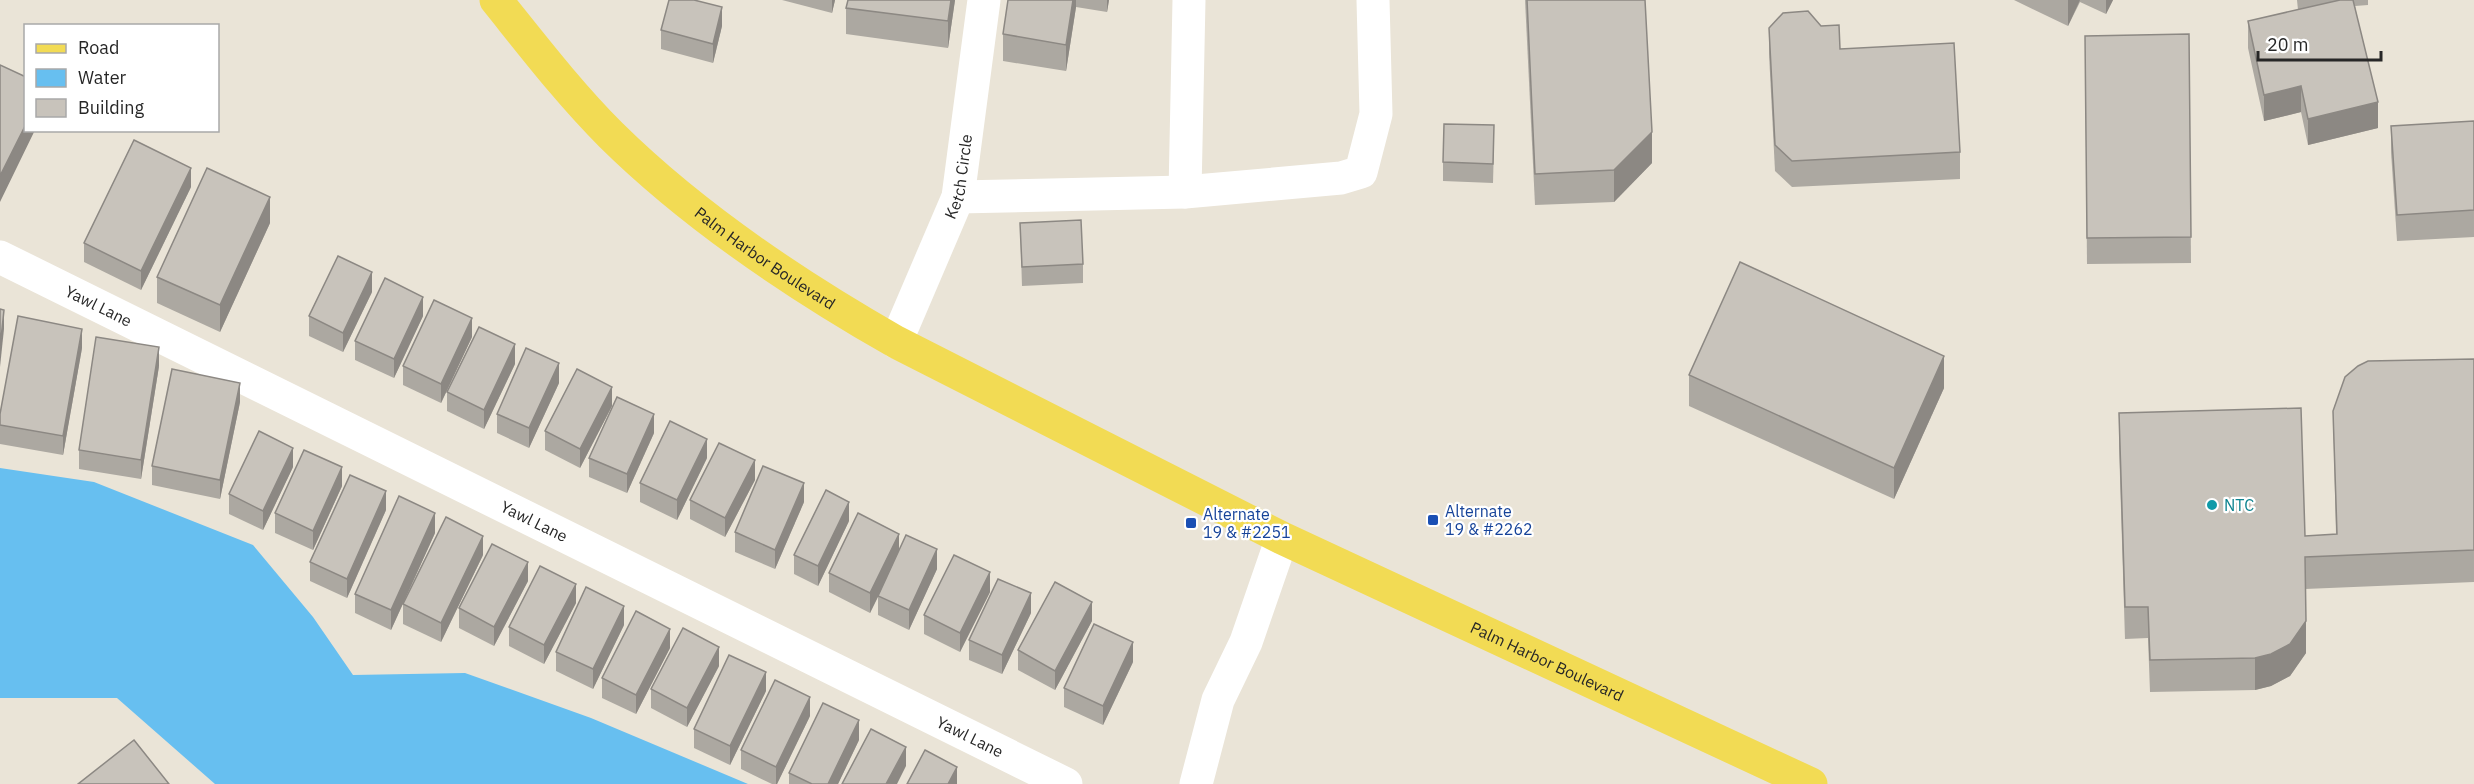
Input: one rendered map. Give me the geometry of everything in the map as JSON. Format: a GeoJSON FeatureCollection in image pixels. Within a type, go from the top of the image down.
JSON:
{"type":"FeatureCollection","features":[{"type":"Feature","properties":{"kind":"main road","name":"Palm Harbor Boulevard"},"geometry":{"type":"LineString","coordinates":[[496,0],[548,66],[611,135],[703,215],[806,289],[896,342],[1282,538],[1811,784]]}},
{"type":"Feature","properties":{"kind":"street","name":"Ketch Circle"},"geometry":{"type":"LineString","coordinates":[[896,342],[958,197],[984,0]]}},
{"type":"Feature","properties":{"kind":"street"},"geometry":{"type":"LineString","coordinates":[[1185,192],[1189,0]]}},
{"type":"Feature","properties":{"kind":"street"},"geometry":{"type":"LineString","coordinates":[[958,197],[1185,192],[1341,178],[1360,172],[1376,114],[1374,0]]}},
{"type":"Feature","properties":{"kind":"street","name":"Yawl Lane"},"geometry":{"type":"LineString","coordinates":[[0,258],[1066,784]]}},
{"type":"Feature","properties":{"kind":"street"},"geometry":{"type":"LineString","coordinates":[[1196,784],[1218,700],[1246,642],[1282,538]]}},
{"type":"Feature","properties":{"kind":"water"},"geometry":{"type":"Polygon","coordinates":[[[0,468],[94,482],[253,545],[313,617],[353,675],[465,673],[591,718],[748,784],[215,784],[117,698],[0,698],[0,468]]]}},
{"type":"Feature","properties":{"kind":"building"},"geometry":{"type":"Polygon","coordinates":[[[669,0],[694,0],[722,7],[713,44],[661,30],[669,0]]]}},
{"type":"Feature","properties":{"kind":"building"},"geometry":{"type":"Polygon","coordinates":[[[848,0],[951,0],[948,21],[846,8],[848,0]]]}},
{"type":"Feature","properties":{"kind":"building"},"geometry":{"type":"Polygon","coordinates":[[[1008,0],[1073,0],[1066,45],[1003,34],[1008,0]]]}},
{"type":"Feature","properties":{"kind":"building"},"geometry":{"type":"Polygon","coordinates":[[[1527,0],[1645,0],[1652,132],[1614,170],[1535,174],[1527,0]]]}},
{"type":"Feature","properties":{"kind":"building"},"geometry":{"type":"Polygon","coordinates":[[[2340,0],[2353,0],[2378,102],[2308,119],[2301,86],[2264,95],[2248,21],[2340,0]]]}},
{"type":"Feature","properties":{"kind":"building"},"geometry":{"type":"Polygon","coordinates":[[[1808,11],[1821,26],[1839,25],[1840,49],[1954,43],[1960,152],[1792,161],[1775,145],[1769,28],[1783,13],[1808,11]]]}},
{"type":"Feature","properties":{"kind":"building"},"geometry":{"type":"Polygon","coordinates":[[[2189,34],[2191,237],[2087,238],[2085,36],[2189,34]]]}},
{"type":"Feature","properties":{"kind":"building"},"geometry":{"type":"Polygon","coordinates":[[[0,65],[24,76],[24,128],[0,176],[0,65]]]}},
{"type":"Feature","properties":{"kind":"building"},"geometry":{"type":"Polygon","coordinates":[[[2474,121],[2474,210],[2397,215],[2391,126],[2474,121]]]}},
{"type":"Feature","properties":{"kind":"building"},"geometry":{"type":"Polygon","coordinates":[[[1444,124],[1494,125],[1493,164],[1443,162],[1444,124]]]}},
{"type":"Feature","properties":{"kind":"building"},"geometry":{"type":"Polygon","coordinates":[[[134,140],[191,168],[141,271],[84,243],[134,140]]]}},
{"type":"Feature","properties":{"kind":"building"},"geometry":{"type":"Polygon","coordinates":[[[207,168],[270,197],[220,305],[157,277],[207,168]]]}},
{"type":"Feature","properties":{"kind":"building"},"geometry":{"type":"Polygon","coordinates":[[[1081,220],[1083,264],[1022,267],[1020,223],[1081,220]]]}},
{"type":"Feature","properties":{"kind":"building"},"geometry":{"type":"Polygon","coordinates":[[[338,256],[372,272],[343,333],[309,316],[338,256]]]}},
{"type":"Feature","properties":{"kind":"building"},"geometry":{"type":"Polygon","coordinates":[[[1740,262],[1944,356],[1894,468],[1689,375],[1740,262]]]}},
{"type":"Feature","properties":{"kind":"building"},"geometry":{"type":"Polygon","coordinates":[[[385,278],[423,297],[394,359],[355,341],[385,278]]]}},
{"type":"Feature","properties":{"kind":"building"},"geometry":{"type":"Polygon","coordinates":[[[434,300],[472,318],[441,384],[403,366],[434,300]]]}},
{"type":"Feature","properties":{"kind":"building"},"geometry":{"type":"Polygon","coordinates":[[[0,309],[4,310],[0,348],[0,309]]]}},
{"type":"Feature","properties":{"kind":"building"},"geometry":{"type":"Polygon","coordinates":[[[18,316],[82,329],[63,436],[0,425],[18,316]]]}},
{"type":"Feature","properties":{"kind":"building"},"geometry":{"type":"Polygon","coordinates":[[[479,327],[515,344],[484,410],[447,392],[479,327]]]}},
{"type":"Feature","properties":{"kind":"building"},"geometry":{"type":"Polygon","coordinates":[[[96,337],[159,347],[141,460],[79,450],[96,337]]]}},
{"type":"Feature","properties":{"kind":"building"},"geometry":{"type":"Polygon","coordinates":[[[526,348],[559,363],[529,428],[497,414],[526,348]]]}},
{"type":"Feature","properties":{"kind":"building","name":"NTC"},"geometry":{"type":"Polygon","coordinates":[[[2474,359],[2474,550],[2305,557],[2306,621],[2290,644],[2271,654],[2255,658],[2150,660],[2148,607],[2125,607],[2119,413],[2301,408],[2305,536],[2337,534],[2333,411],[2345,377],[2368,361],[2474,359]]]}},
{"type":"Feature","properties":{"kind":"building"},"geometry":{"type":"Polygon","coordinates":[[[172,369],[240,383],[220,480],[152,466],[172,369]]]}},
{"type":"Feature","properties":{"kind":"building"},"geometry":{"type":"Polygon","coordinates":[[[577,369],[612,387],[580,449],[545,431],[577,369]]]}},
{"type":"Feature","properties":{"kind":"building"},"geometry":{"type":"Polygon","coordinates":[[[617,397],[654,414],[627,474],[589,458],[617,397]]]}},
{"type":"Feature","properties":{"kind":"building"},"geometry":{"type":"Polygon","coordinates":[[[670,421],[707,439],[677,500],[640,483],[670,421]]]}},
{"type":"Feature","properties":{"kind":"building"},"geometry":{"type":"Polygon","coordinates":[[[259,431],[293,448],[263,511],[229,494],[259,431]]]}},
{"type":"Feature","properties":{"kind":"building"},"geometry":{"type":"Polygon","coordinates":[[[719,443],[755,460],[725,518],[690,500],[719,443]]]}},
{"type":"Feature","properties":{"kind":"building"},"geometry":{"type":"Polygon","coordinates":[[[304,450],[342,467],[313,531],[275,513],[304,450]]]}},
{"type":"Feature","properties":{"kind":"building"},"geometry":{"type":"Polygon","coordinates":[[[763,466],[804,483],[775,550],[735,532],[763,466]]]}},
{"type":"Feature","properties":{"kind":"building"},"geometry":{"type":"Polygon","coordinates":[[[350,475],[386,491],[347,579],[310,562],[350,475]]]}},
{"type":"Feature","properties":{"kind":"building"},"geometry":{"type":"Polygon","coordinates":[[[826,490],[849,502],[818,566],[794,555],[826,490]]]}},
{"type":"Feature","properties":{"kind":"building"},"geometry":{"type":"Polygon","coordinates":[[[399,496],[435,513],[391,610],[355,594],[399,496]]]}},
{"type":"Feature","properties":{"kind":"building"},"geometry":{"type":"Polygon","coordinates":[[[858,513],[899,534],[870,593],[829,573],[858,513]]]}},
{"type":"Feature","properties":{"kind":"building"},"geometry":{"type":"Polygon","coordinates":[[[446,517],[483,536],[441,623],[403,604],[446,517]]]}},
{"type":"Feature","properties":{"kind":"building"},"geometry":{"type":"Polygon","coordinates":[[[906,535],[937,549],[909,610],[878,596],[906,535]]]}},
{"type":"Feature","properties":{"kind":"building"},"geometry":{"type":"Polygon","coordinates":[[[492,544],[528,562],[494,627],[459,608],[492,544]]]}},
{"type":"Feature","properties":{"kind":"building"},"geometry":{"type":"Polygon","coordinates":[[[954,555],[990,572],[960,633],[924,615],[954,555]]]}},
{"type":"Feature","properties":{"kind":"building"},"geometry":{"type":"Polygon","coordinates":[[[540,566],[576,584],[544,645],[509,627],[540,566]]]}},
{"type":"Feature","properties":{"kind":"building"},"geometry":{"type":"Polygon","coordinates":[[[998,579],[1031,593],[1002,655],[969,640],[998,579]]]}},
{"type":"Feature","properties":{"kind":"building"},"geometry":{"type":"Polygon","coordinates":[[[1055,582],[1092,602],[1055,671],[1018,650],[1055,582]]]}},
{"type":"Feature","properties":{"kind":"building"},"geometry":{"type":"Polygon","coordinates":[[[586,587],[624,606],[593,669],[556,652],[586,587]]]}},
{"type":"Feature","properties":{"kind":"building"},"geometry":{"type":"Polygon","coordinates":[[[636,611],[670,629],[636,695],[602,678],[636,611]]]}},
{"type":"Feature","properties":{"kind":"building"},"geometry":{"type":"Polygon","coordinates":[[[1094,624],[1133,642],[1103,706],[1064,688],[1094,624]]]}},
{"type":"Feature","properties":{"kind":"building"},"geometry":{"type":"Polygon","coordinates":[[[683,628],[719,647],[687,708],[651,689],[683,628]]]}},
{"type":"Feature","properties":{"kind":"building"},"geometry":{"type":"Polygon","coordinates":[[[729,655],[766,672],[730,746],[694,729],[729,655]]]}},
{"type":"Feature","properties":{"kind":"building"},"geometry":{"type":"Polygon","coordinates":[[[775,680],[810,697],[776,767],[741,750],[775,680]]]}},
{"type":"Feature","properties":{"kind":"building"},"geometry":{"type":"Polygon","coordinates":[[[823,703],[859,720],[828,784],[812,784],[789,773],[823,703]]]}},
{"type":"Feature","properties":{"kind":"building"},"geometry":{"type":"Polygon","coordinates":[[[871,729],[906,747],[886,784],[842,784],[871,729]]]}},
{"type":"Feature","properties":{"kind":"building"},"geometry":{"type":"Polygon","coordinates":[[[134,740],[169,784],[78,784],[134,740]]]}},
{"type":"Feature","properties":{"kind":"building"},"geometry":{"type":"Polygon","coordinates":[[[925,750],[957,767],[948,784],[907,784],[925,750]]]}},
{"type":"Feature","properties":{"kind":"place","name":"NTC"},"geometry":{"type":"Point","coordinates":[2212,505]}},
{"type":"Feature","properties":{"kind":"place","name":"Alternate 19 & #2262"},"geometry":{"type":"Point","coordinates":[1433,520]}},
{"type":"Feature","properties":{"kind":"place","name":"Alternate 19 & #2251"},"geometry":{"type":"Point","coordinates":[1191,523]}}]}
